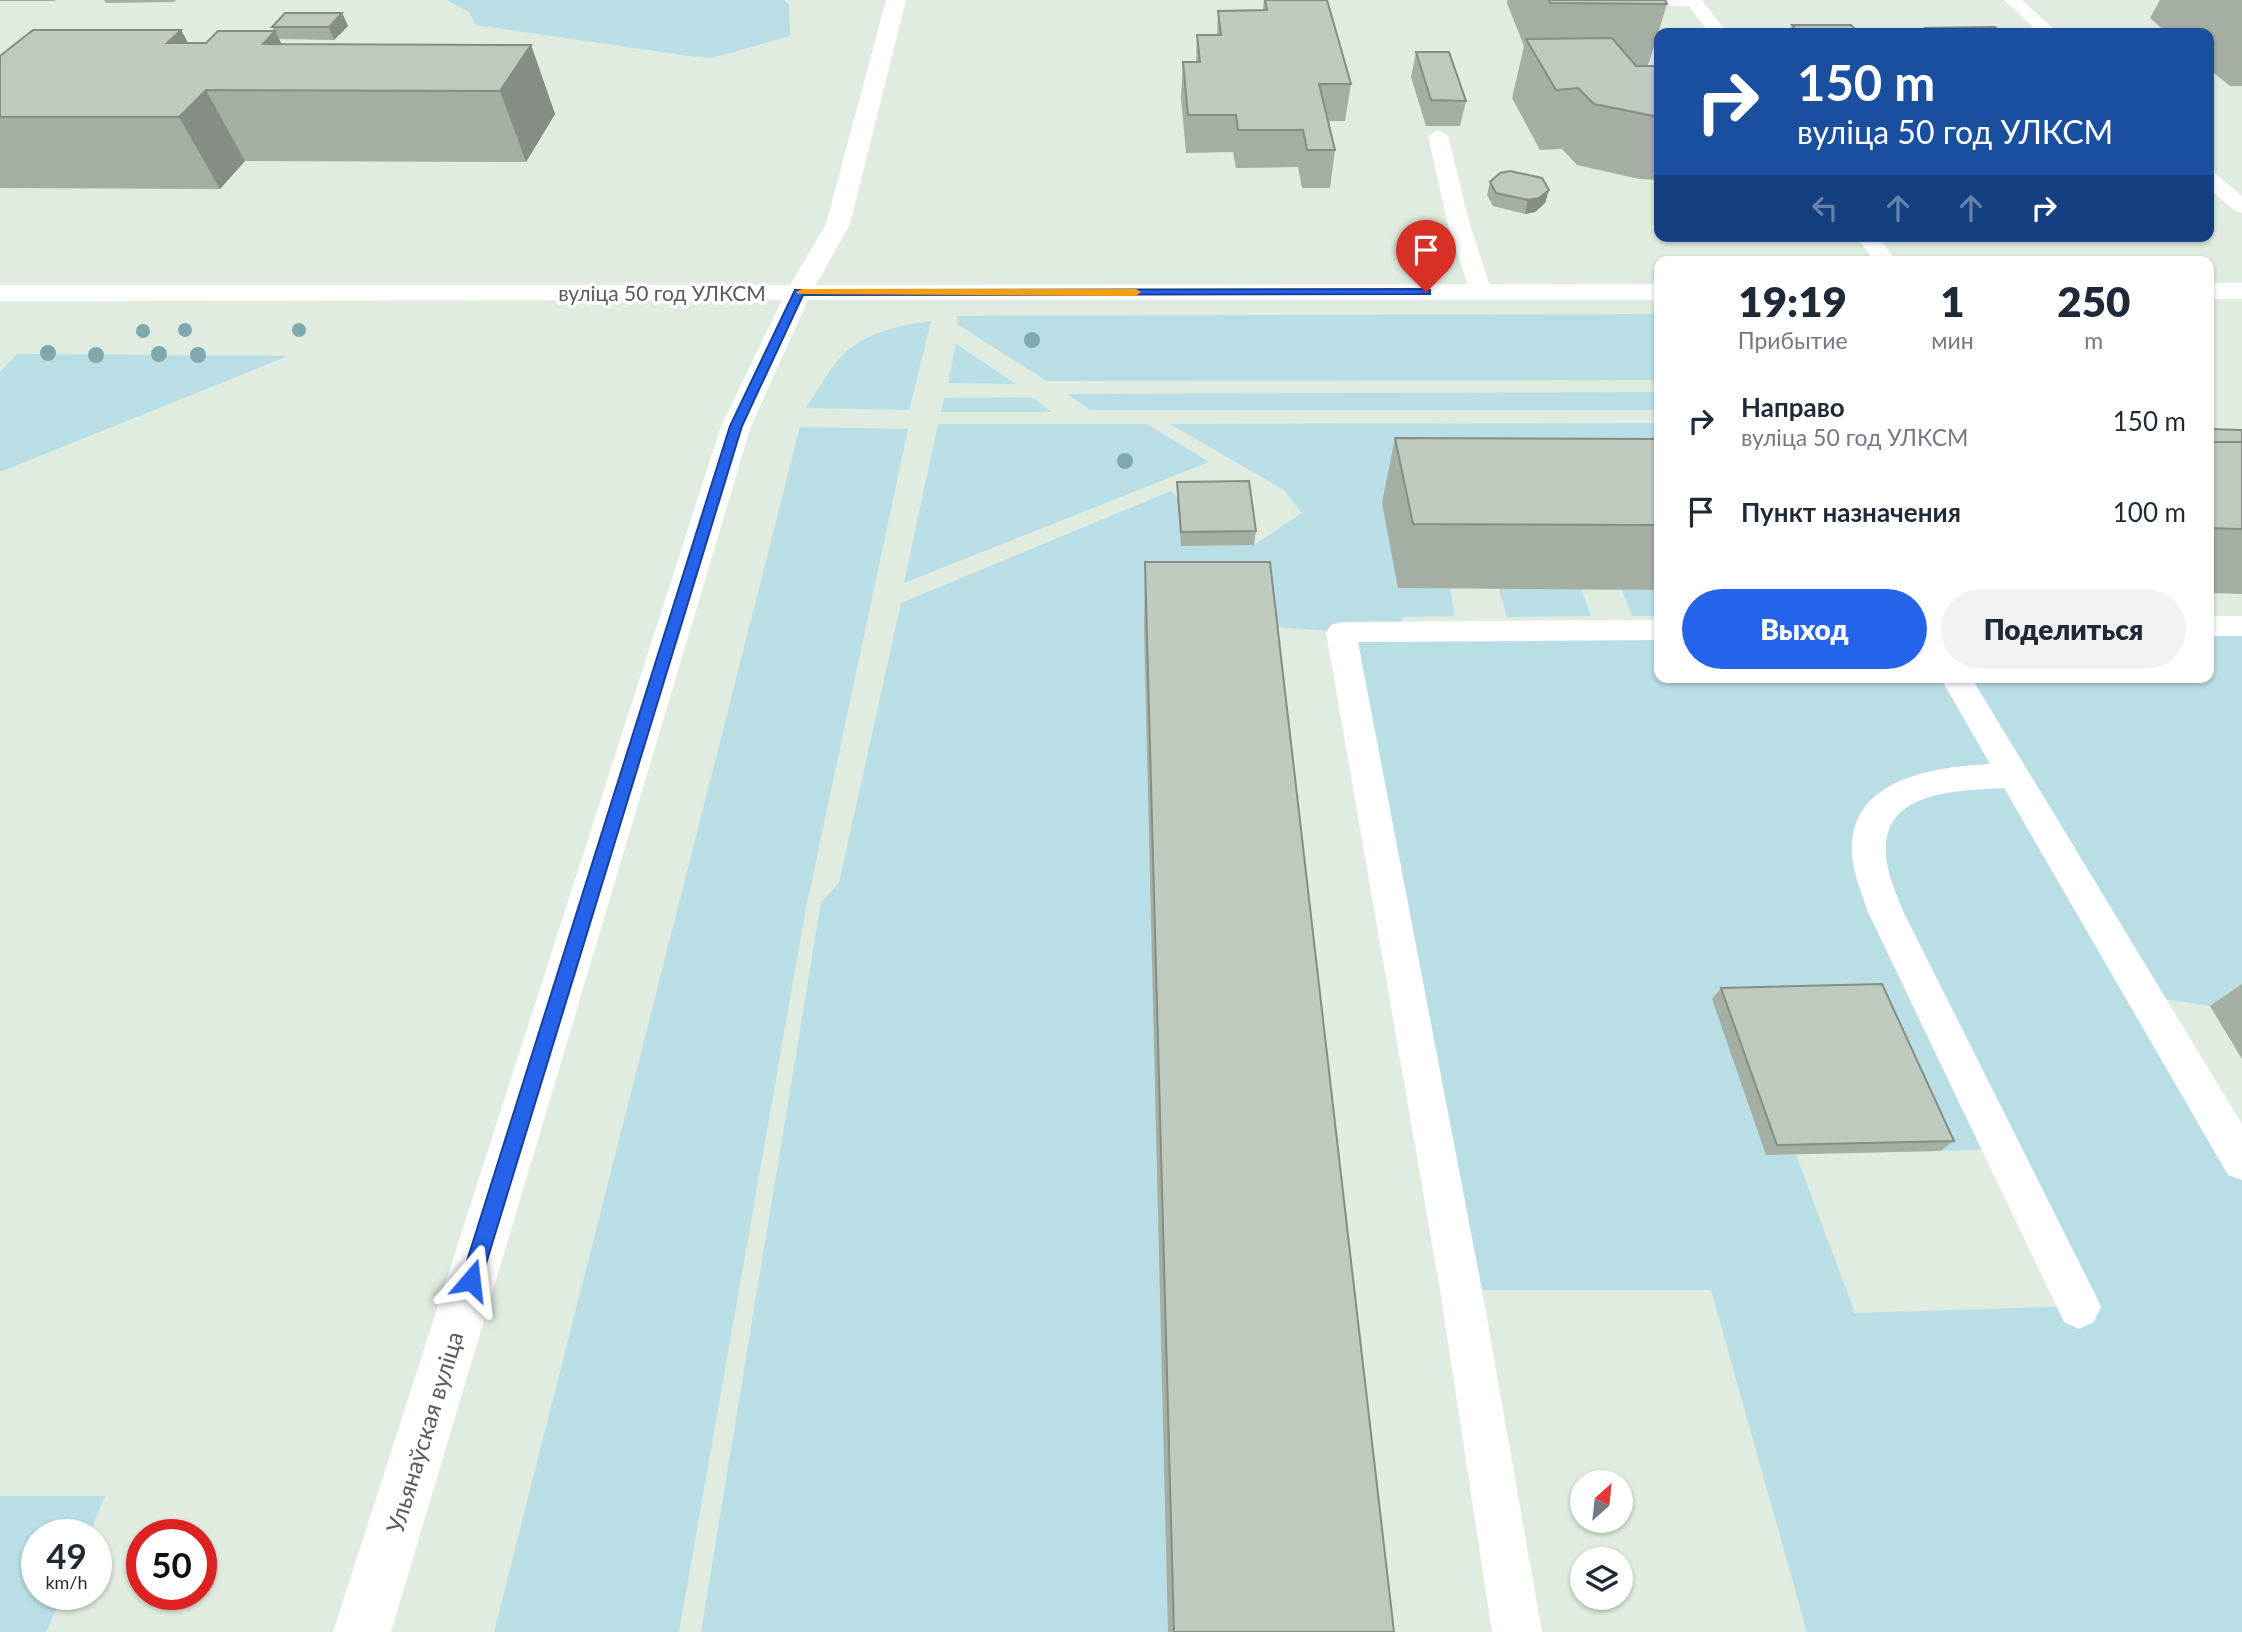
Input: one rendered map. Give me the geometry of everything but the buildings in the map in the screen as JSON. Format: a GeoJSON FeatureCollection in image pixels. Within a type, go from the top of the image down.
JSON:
{"type":"FeatureCollection","features":[{"type":"Feature","properties":{"kind":"main road","name":"Ульянаўская вуліца"},"geometry":{"type":"LineString","coordinates":[[362,1632],[736,426],[799,292],[838,224],[897,0]]}},
{"type":"Feature","properties":{"kind":"main road"},"geometry":{"type":"LineString","coordinates":[[2214,291],[2241,291]]}},
{"type":"Feature","properties":{"kind":"main road","name":"вуліца 50 год УЛКСМ"},"geometry":{"type":"LineString","coordinates":[[0,293],[1654,292]]}},
{"type":"Feature","properties":{"kind":"lane"},"geometry":{"type":"LineString","coordinates":[[2012,0],[2043,28]]}},
{"type":"Feature","properties":{"kind":"lane"},"geometry":{"type":"LineString","coordinates":[[1632,1],[1694,1],[1714,28]]}},
{"type":"Feature","properties":{"kind":"lane"},"geometry":{"type":"LineString","coordinates":[[1438,136],[1459,225],[1481,292]]}},
{"type":"Feature","properties":{"kind":"lane"},"geometry":{"type":"LineString","coordinates":[[2214,182],[2242,207]]}},
{"type":"Feature","properties":{"kind":"lane"},"geometry":{"type":"LineString","coordinates":[[2214,626],[2242,626]]}},
{"type":"Feature","properties":{"kind":"lane"},"geometry":{"type":"LineString","coordinates":[[1517,1632],[1461,1290],[1341,632],[1654,630]]}},
{"type":"Feature","properties":{"kind":"lane"},"geometry":{"type":"LineString","coordinates":[[1959,683],[2242,1161]]}},
{"type":"Feature","properties":{"kind":"lane"},"geometry":{"type":"LineString","coordinates":[[2014,775],[1919,785],[1894,795],[1877,818],[1869,846],[1873,877],[1886,912],[2079,1307]]}},
{"type":"Feature","properties":{"kind":"shaded area"},"geometry":{"type":"Polygon","coordinates":[[[447,0],[784,0],[789,5],[790,36],[712,58],[689,56],[476,25],[469,12],[447,0]]]}},
{"type":"Feature","properties":{"kind":"shaded area"},"geometry":{"type":"Polygon","coordinates":[[[1654,314],[1654,380],[1047,381],[957,324],[957,316],[1654,314]]]}},
{"type":"Feature","properties":{"kind":"shaded area"},"geometry":{"type":"Polygon","coordinates":[[[931,321],[909,410],[806,408],[833,366],[863,340],[909,324],[931,321]]]}},
{"type":"Feature","properties":{"kind":"shaded area"},"geometry":{"type":"Polygon","coordinates":[[[956,344],[1016,384],[948,383],[956,344]]]}},
{"type":"Feature","properties":{"kind":"shaded area"},"geometry":{"type":"Polygon","coordinates":[[[17,354],[288,356],[0,472],[0,372],[17,354]]]}},
{"type":"Feature","properties":{"kind":"shaded area"},"geometry":{"type":"Polygon","coordinates":[[[1654,392],[1654,410],[1090,410],[1067,394],[1654,392]]]}},
{"type":"Feature","properties":{"kind":"shaded area"},"geometry":{"type":"Polygon","coordinates":[[[1031,397],[1052,412],[941,412],[944,398],[1031,397]]]}},
{"type":"Feature","properties":{"kind":"shaded area"},"geometry":{"type":"Polygon","coordinates":[[[1654,423],[1654,506],[1450,588],[1455,616],[1402,617],[1403,631],[1654,630],[1654,683],[2214,683],[2214,626],[2242,626],[2242,1006],[2210,1006],[2145,996],[2242,1161],[2242,1632],[1807,1632],[1711,1290],[1461,1290],[1341,632],[1262,626],[1168,1632],[701,1632],[821,902],[839,883],[901,603],[1171,491],[1177,497],[1181,546],[1254,545],[1302,513],[1284,490],[1170,424],[1654,423]],[[1870,996],[1766,1155],[1796,1155],[1855,1313],[2078,1306],[2001,1149],[1940,1151],[1870,996]]]}},
{"type":"Feature","properties":{"kind":"shaded area"},"geometry":{"type":"Polygon","coordinates":[[[938,424],[1147,424],[1209,462],[904,583],[938,424]]]}},
{"type":"Feature","properties":{"kind":"shaded area"},"geometry":{"type":"Polygon","coordinates":[[[800,427],[908,429],[806,908],[679,1632],[494,1632],[800,427]]]}},
{"type":"Feature","properties":{"kind":"shaded area"},"geometry":{"type":"Polygon","coordinates":[[[1499,589],[1581,589],[1591,616],[1507,617],[1499,589]]]}},
{"type":"Feature","properties":{"kind":"shaded area"},"geometry":{"type":"Polygon","coordinates":[[[1622,590],[1654,590],[1654,616],[1632,616],[1622,590]]]}},
{"type":"Feature","properties":{"kind":"shaded area"},"geometry":{"type":"Polygon","coordinates":[[[0,1496],[105,1496],[96,1519],[21,1519],[21,1610],[56,1610],[46,1632],[0,1632],[0,1496]]]}},
{"type":"Feature","properties":{"kind":"slow traffic"},"geometry":{"type":"LineString","coordinates":[[802,292],[1136,292]]}},
{"type":"Feature","properties":{"kind":"route"},"geometry":{"type":"LineString","coordinates":[[471,1280],[736,426],[799,292],[1426,292]]}}]}
